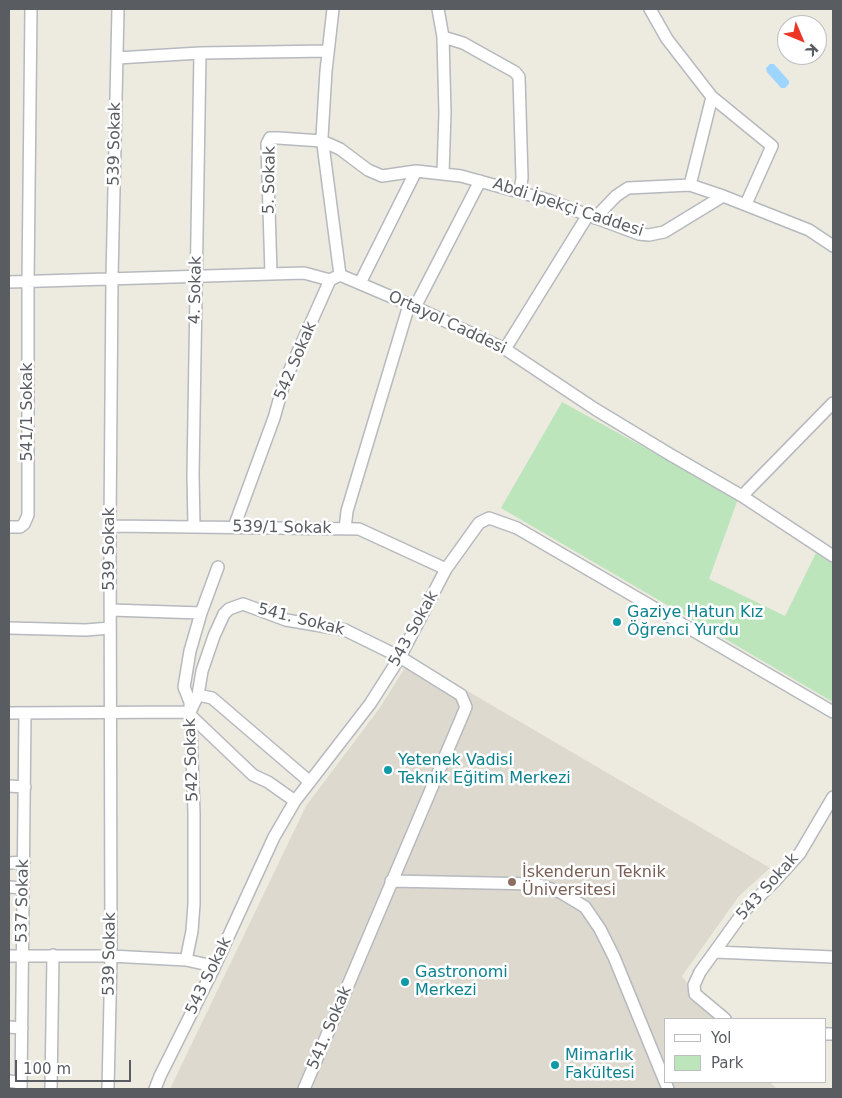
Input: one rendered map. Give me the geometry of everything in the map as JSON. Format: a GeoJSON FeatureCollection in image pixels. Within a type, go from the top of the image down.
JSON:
{"type":"FeatureCollection","features":[{"type":"Feature","properties":{"kind":"street"},"geometry":{"type":"LineString","coordinates":[[28,282],[31,9]]}},
{"type":"Feature","properties":{"kind":"street","name":"539 Sokak"},"geometry":{"type":"LineString","coordinates":[[108,1089],[111,956],[110,526],[112,278],[118,9]]}},
{"type":"Feature","properties":{"kind":"street"},"geometry":{"type":"LineString","coordinates":[[333,9],[322,141],[335,278]]}},
{"type":"Feature","properties":{"kind":"street"},"geometry":{"type":"LineString","coordinates":[[438,9],[443,37],[445,113],[443,173]]}},
{"type":"Feature","properties":{"kind":"street"},"geometry":{"type":"LineString","coordinates":[[650,9],[667,39],[712,97],[772,146],[746,204]]}},
{"type":"Feature","properties":{"kind":"street"},"geometry":{"type":"LineString","coordinates":[[443,37],[463,43],[515,72],[519,77],[522,178],[520,191]]}},
{"type":"Feature","properties":{"kind":"street"},"geometry":{"type":"LineString","coordinates":[[117,58],[200,53],[328,52]]}},
{"type":"Feature","properties":{"kind":"street","name":"4. Sokak"},"geometry":{"type":"LineString","coordinates":[[194,526],[193,475],[200,53]]}},
{"type":"Feature","properties":{"kind":"street"},"geometry":{"type":"LineString","coordinates":[[690,185],[712,97]]}},
{"type":"Feature","properties":{"kind":"street","name":"5. Sokak"},"geometry":{"type":"LineString","coordinates":[[271,274],[267,144],[270,138],[322,141]]}},
{"type":"Feature","properties":{"kind":"street","name":"Abdi İpekçi Caddesi"},"geometry":{"type":"LineString","coordinates":[[322,141],[340,150],[375,174],[382,176],[416,171],[443,173],[480,181],[520,191],[639,234],[657,234],[723,196]]}},
{"type":"Feature","properties":{"kind":"street"},"geometry":{"type":"LineString","coordinates":[[360,283],[416,171]]}},
{"type":"Feature","properties":{"kind":"street"},"geometry":{"type":"LineString","coordinates":[[345,529],[347,511],[412,306],[480,181]]}},
{"type":"Feature","properties":{"kind":"street"},"geometry":{"type":"LineString","coordinates":[[504,349],[591,217],[628,188],[690,185],[746,204],[809,230],[833,246]]}},
{"type":"Feature","properties":{"kind":"street","name":"Ortayol Caddesi"},"geometry":{"type":"LineString","coordinates":[[9,282],[304,273],[360,283],[504,349],[596,409],[742,496],[833,556]]}},
{"type":"Feature","properties":{"kind":"street","name":"542 Sokak"},"geometry":{"type":"LineString","coordinates":[[234,527],[274,418],[284,383],[335,278]]}},
{"type":"Feature","properties":{"kind":"street","name":"541/1 Sokak"},"geometry":{"type":"LineString","coordinates":[[9,526],[20,527],[24,524],[28,515],[28,282]]}},
{"type":"Feature","properties":{"kind":"street"},"geometry":{"type":"LineString","coordinates":[[742,496],[833,403]]}},
{"type":"Feature","properties":{"kind":"street","name":"543 Sokak"},"geometry":{"type":"LineString","coordinates":[[155,1089],[213,970],[274,837],[295,801],[370,704],[400,657],[446,569],[479,523],[489,518],[517,528],[833,712]]}},
{"type":"Feature","properties":{"kind":"street","name":"539/1 Sokak"},"geometry":{"type":"LineString","coordinates":[[110,526],[359,529],[446,569]]}},
{"type":"Feature","properties":{"kind":"street","name":"542 Sokak"},"geometry":{"type":"LineString","coordinates":[[186,960],[192,931],[194,904],[194,813],[190,702],[184,687],[187,664],[201,613],[218,567]]}},
{"type":"Feature","properties":{"kind":"street","name":"541. Sokak"},"geometry":{"type":"LineString","coordinates":[[190,713],[198,695],[202,671],[214,636],[224,614],[229,609],[243,604],[286,620],[345,630],[400,657],[461,695],[466,707],[304,1089]]}},
{"type":"Feature","properties":{"kind":"street"},"geometry":{"type":"LineString","coordinates":[[111,610],[201,613]]}},
{"type":"Feature","properties":{"kind":"street"},"geometry":{"type":"LineString","coordinates":[[9,628],[86,630],[110,628]]}},
{"type":"Feature","properties":{"kind":"street"},"geometry":{"type":"LineString","coordinates":[[198,695],[212,698],[310,782]]}},
{"type":"Feature","properties":{"kind":"street"},"geometry":{"type":"LineString","coordinates":[[9,713],[190,713],[253,775],[268,782],[295,801]]}},
{"type":"Feature","properties":{"kind":"street","name":"537 Sokak"},"geometry":{"type":"LineString","coordinates":[[21,1086],[25,713]]}},
{"type":"Feature","properties":{"kind":"street"},"geometry":{"type":"LineString","coordinates":[[9,786],[25,786]]}},
{"type":"Feature","properties":{"kind":"street","name":"543 Sokak"},"geometry":{"type":"LineString","coordinates":[[724,1018],[695,994],[694,985],[700,972],[744,911],[800,853],[833,797]]}},
{"type":"Feature","properties":{"kind":"street"},"geometry":{"type":"LineString","coordinates":[[9,863],[24,862]]}},
{"type":"Feature","properties":{"kind":"street"},"geometry":{"type":"LineString","coordinates":[[391,881],[536,884],[560,892],[585,907],[600,929],[614,957],[664,1079]]}},
{"type":"Feature","properties":{"kind":"street"},"geometry":{"type":"LineString","coordinates":[[9,888],[23,888]]}},
{"type":"Feature","properties":{"kind":"street"},"geometry":{"type":"LineString","coordinates":[[715,952],[833,957]]}},
{"type":"Feature","properties":{"kind":"street"},"geometry":{"type":"LineString","coordinates":[[51,1089],[53,955]]}},
{"type":"Feature","properties":{"kind":"street"},"geometry":{"type":"LineString","coordinates":[[9,956],[111,956],[186,960],[204,964],[213,970]]}},
{"type":"Feature","properties":{"kind":"street"},"geometry":{"type":"LineString","coordinates":[[9,1027],[22,1028]]}},
{"type":"Feature","properties":{"kind":"street"},"geometry":{"type":"LineString","coordinates":[[9,1082],[21,1086]]}},
{"type":"Feature","properties":{"kind":"shaded area","name":"İskenderun Teknik Üniversitesi"},"geometry":{"type":"Polygon","coordinates":[[[411,658],[770,868],[739,896],[682,976],[714,1018],[664,1018],[664,1083],[771,1083],[777,1089],[170,1089],[306,806],[379,709],[411,658]]]}},
{"type":"Feature","properties":{"kind":"green space"},"geometry":{"type":"Polygon","coordinates":[[[562,402],[738,499],[709,579],[785,616],[816,553],[833,564],[833,702],[501,508],[562,402]]]}},
{"type":"Feature","properties":{"kind":"water"},"geometry":{"type":"Polygon","coordinates":[[[770,64],[774,64],[789,81],[785,88],[781,88],[767,72],[766,68],[770,64]]]}},
{"type":"Feature","properties":{"kind":"place","name":"Gaziye Hatun Kız Öğrenci Yurdu"},"geometry":{"type":"Point","coordinates":[617,622]}},
{"type":"Feature","properties":{"kind":"place","name":"Yetenek Vadisi Teknik Eğitim Merkezi"},"geometry":{"type":"Point","coordinates":[388,770]}},
{"type":"Feature","properties":{"kind":"place","name":"İskenderun Teknik Üniversitesi"},"geometry":{"type":"Point","coordinates":[512,882]}},
{"type":"Feature","properties":{"kind":"place","name":"Gastronomi Merkezi"},"geometry":{"type":"Point","coordinates":[405,982]}},
{"type":"Feature","properties":{"kind":"place","name":"Mimarlık Fakültesi"},"geometry":{"type":"Point","coordinates":[555,1065]}}]}
